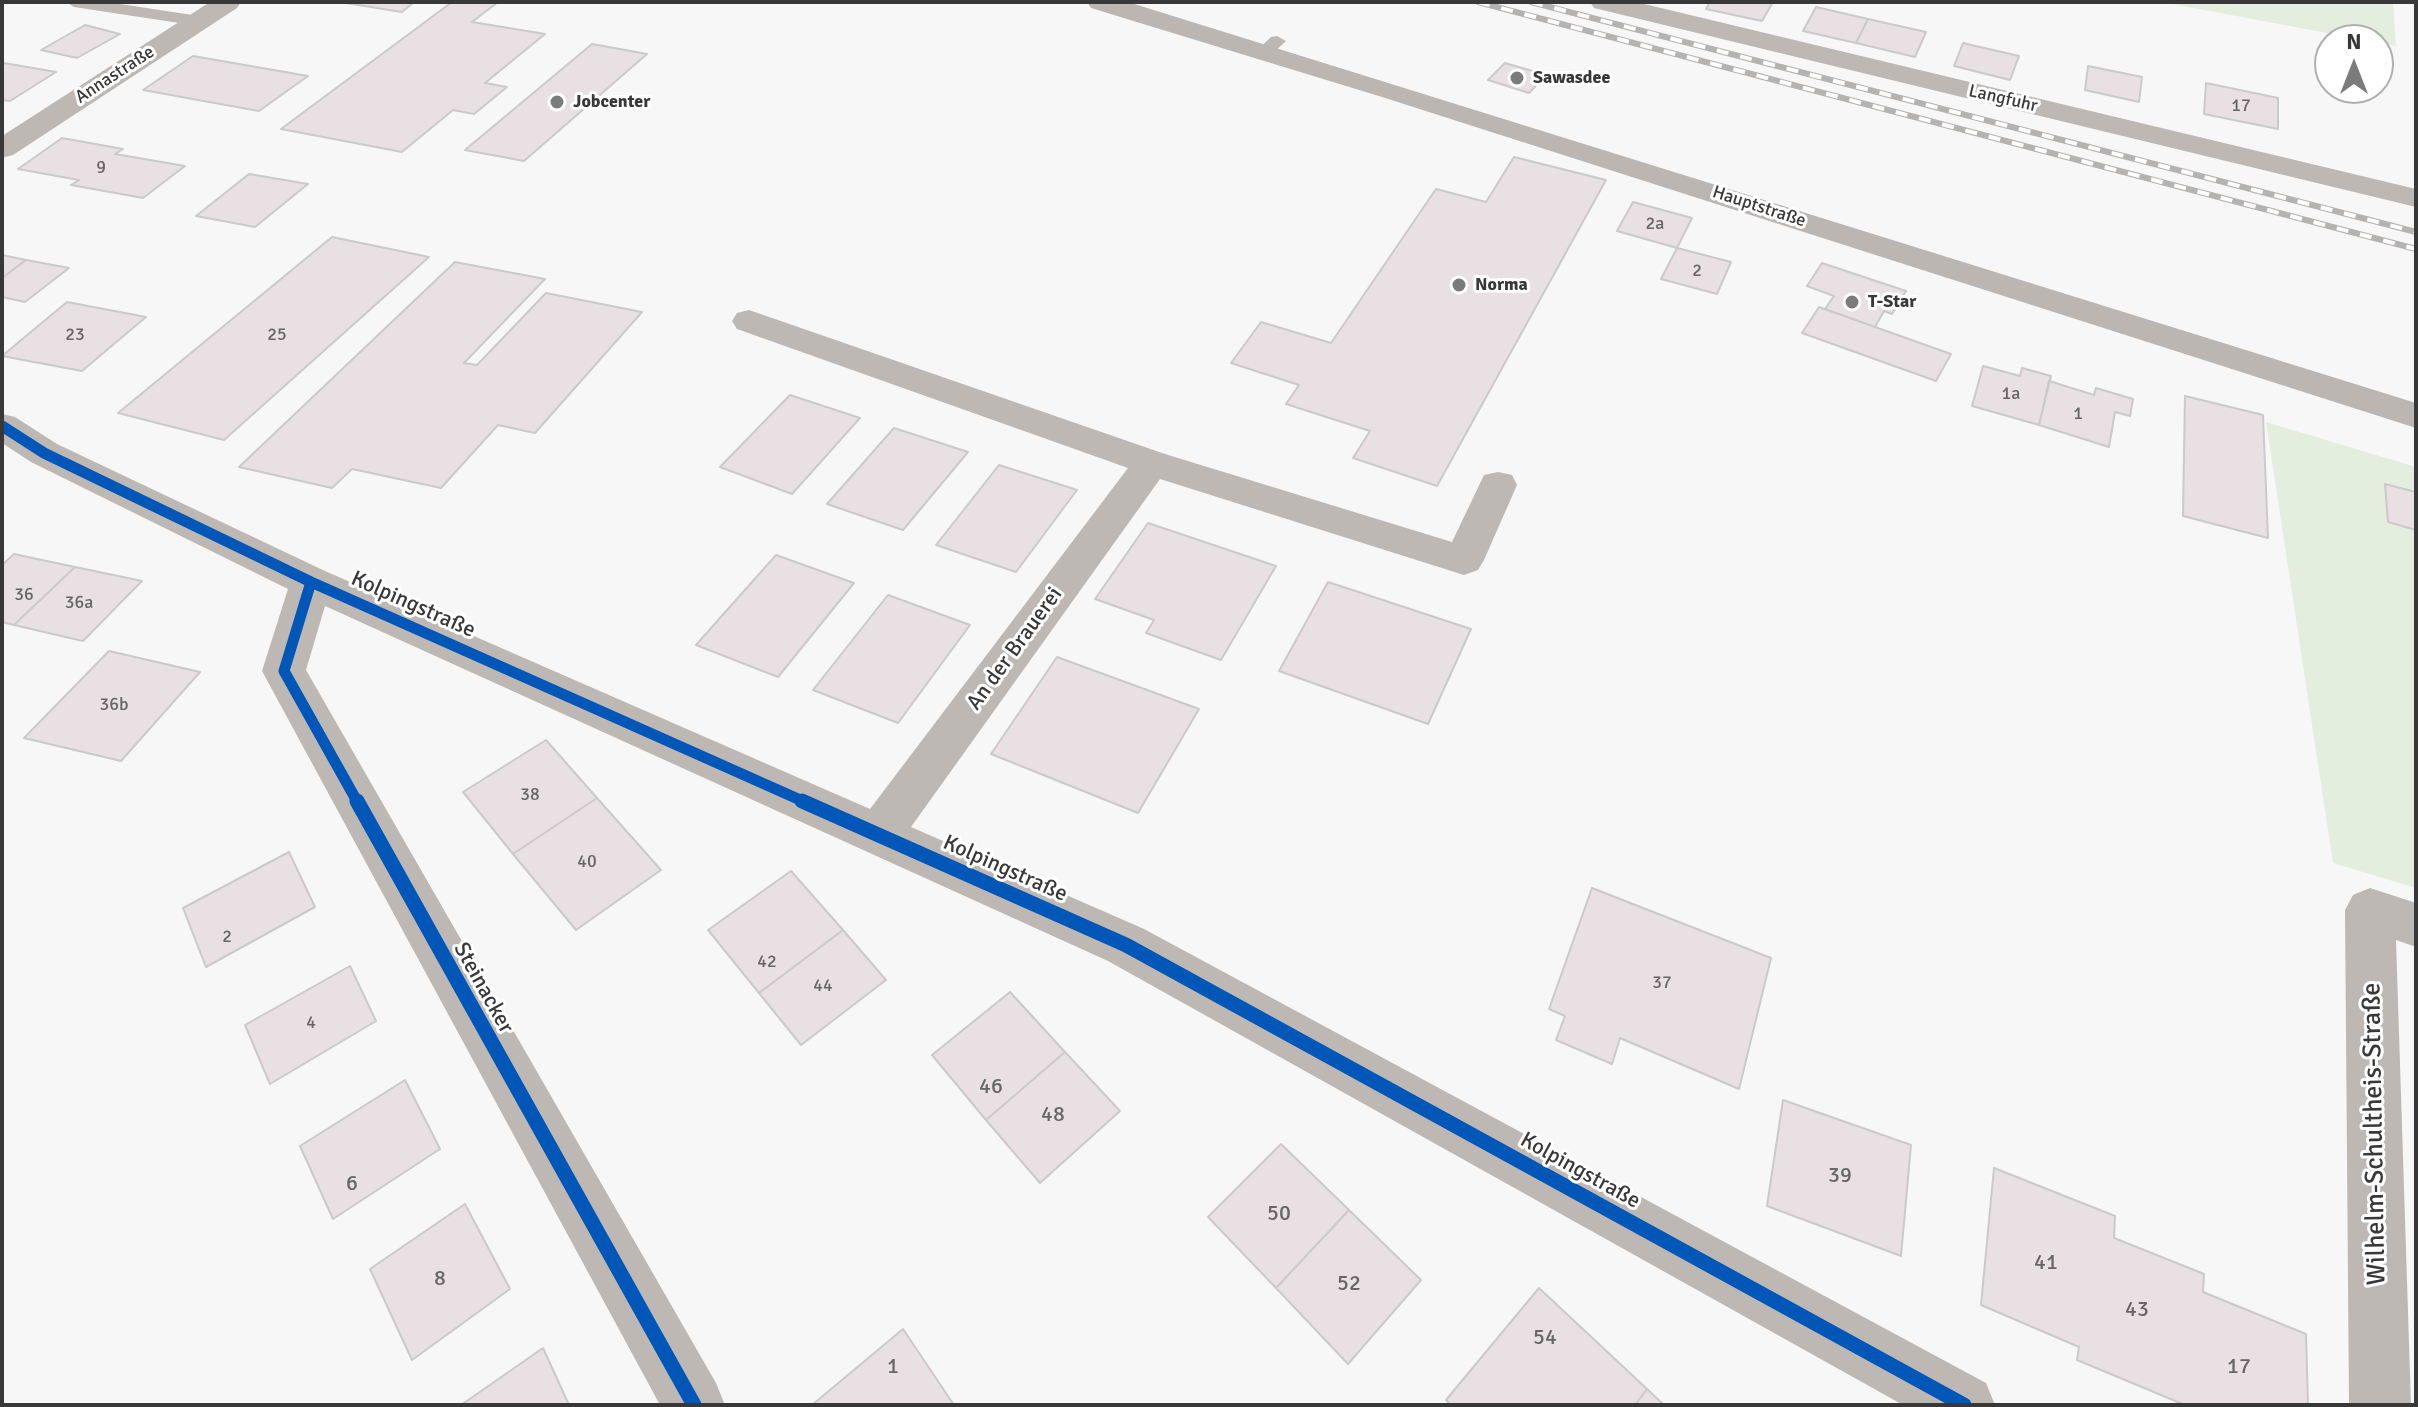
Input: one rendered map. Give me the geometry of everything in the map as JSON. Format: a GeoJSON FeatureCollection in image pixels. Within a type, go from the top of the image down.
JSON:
{"type":"FeatureCollection","features":[{"type":"Feature","properties":{"kind":"main road","name":"Hauptstraße"},"geometry":{"type":"LineString","coordinates":[[1100,2],[1270,47],[2416,416]]}},
{"type":"Feature","properties":{"kind":"street","name":"Annastraße"},"geometry":{"type":"LineString","coordinates":[[2,149],[228,2]]}},
{"type":"Feature","properties":{"kind":"street","name":"Langfuhr"},"geometry":{"type":"LineString","coordinates":[[1603,2],[2410,196]]}},
{"type":"Feature","properties":{"kind":"street"},"geometry":{"type":"LineString","coordinates":[[749,321],[1152,463],[1464,560],[1498,485]]}},
{"type":"Feature","properties":{"kind":"street","name":"Kolpingstraße"},"geometry":{"type":"LineString","coordinates":[[2,426],[44,453],[311,582],[1126,945],[1964,1405]]}},
{"type":"Feature","properties":{"kind":"street","name":"An der Brauerei"},"geometry":{"type":"LineString","coordinates":[[878,835],[1152,463]]}},
{"type":"Feature","properties":{"kind":"street","name":"Steinacker"},"geometry":{"type":"LineString","coordinates":[[311,582],[284,671],[694,1405]]}},
{"type":"Feature","properties":{"kind":"street","name":"Wilhelm-Schultheis-Straße"},"geometry":{"type":"LineString","coordinates":[[2380,1405],[2370,910],[2416,925]]}},
{"type":"Feature","properties":{"kind":"lane"},"geometry":{"type":"LineString","coordinates":[[74,2],[199,21]]}},
{"type":"Feature","properties":{"kind":"green space"},"geometry":{"type":"Polygon","coordinates":[[[2162,2],[2393,2],[2396,46],[2394,24],[2314,24],[2314,31],[2162,2]]]}},
{"type":"Feature","properties":{"kind":"green space"},"geometry":{"type":"Polygon","coordinates":[[[2266,422],[2416,467],[2416,888],[2333,863],[2266,422]]]}},
{"type":"Feature","properties":{"kind":"building"},"geometry":{"type":"Polygon","coordinates":[[[339,2],[414,2],[402,12],[339,2]]]}},
{"type":"Feature","properties":{"kind":"building"},"geometry":{"type":"Polygon","coordinates":[[[452,2],[498,2],[472,22],[545,34],[485,83],[507,87],[474,114],[453,110],[402,152],[281,129],[452,2]]]}},
{"type":"Feature","properties":{"kind":"building"},"geometry":{"type":"Polygon","coordinates":[[[1710,2],[1773,2],[1762,21],[1706,9],[1710,2]]]}},
{"type":"Feature","properties":{"kind":"building"},"geometry":{"type":"Polygon","coordinates":[[[1816,7],[1868,19],[1856,43],[1803,31],[1816,7]]]}},
{"type":"Feature","properties":{"kind":"building"},"geometry":{"type":"Polygon","coordinates":[[[1868,19],[1926,32],[1915,57],[1856,43],[1868,19]]]}},
{"type":"Feature","properties":{"kind":"building"},"geometry":{"type":"Polygon","coordinates":[[[85,25],[120,34],[77,58],[41,50],[85,25]]]}},
{"type":"Feature","properties":{"kind":"building"},"geometry":{"type":"Polygon","coordinates":[[[1963,43],[2019,56],[2010,80],[1954,66],[1963,43]]]}},
{"type":"Feature","properties":{"kind":"building","name":"Jobcenter"},"geometry":{"type":"Polygon","coordinates":[[[592,44],[647,54],[524,161],[465,150],[592,44]]]}},
{"type":"Feature","properties":{"kind":"building"},"geometry":{"type":"Polygon","coordinates":[[[193,56],[308,76],[259,111],[143,90],[193,56]]]}},
{"type":"Feature","properties":{"kind":"building","name":"Sawasdee"},"geometry":{"type":"Polygon","coordinates":[[[1505,63],[1546,75],[1529,93],[1488,80],[1505,63]]]}},
{"type":"Feature","properties":{"kind":"building"},"geometry":{"type":"Polygon","coordinates":[[[2,64],[56,72],[10,101],[2,100],[2,64]]]}},
{"type":"Feature","properties":{"kind":"building"},"geometry":{"type":"Polygon","coordinates":[[[2088,66],[2142,77],[2139,102],[2085,90],[2088,66]]]}},
{"type":"Feature","properties":{"kind":"building"},"geometry":{"type":"Polygon","coordinates":[[[2206,83],[2278,98],[2278,129],[2204,114],[2206,83]]]}},
{"type":"Feature","properties":{"kind":"building"},"geometry":{"type":"Polygon","coordinates":[[[62,138],[123,149],[115,154],[185,166],[143,198],[71,185],[79,180],[18,169],[62,138]]]}},
{"type":"Feature","properties":{"kind":"building","name":"Norma"},"geometry":{"type":"Polygon","coordinates":[[[1514,157],[1606,180],[1437,486],[1353,458],[1370,431],[1286,404],[1299,385],[1231,363],[1261,322],[1331,343],[1436,189],[1486,202],[1514,157]]]}},
{"type":"Feature","properties":{"kind":"building"},"geometry":{"type":"Polygon","coordinates":[[[249,174],[308,184],[255,227],[196,216],[249,174]]]}},
{"type":"Feature","properties":{"kind":"building"},"geometry":{"type":"Polygon","coordinates":[[[1633,202],[1692,218],[1677,248],[1617,231],[1633,202]]]}},
{"type":"Feature","properties":{"kind":"building"},"geometry":{"type":"Polygon","coordinates":[[[332,237],[429,257],[224,440],[118,413],[332,237]]]}},
{"type":"Feature","properties":{"kind":"building"},"geometry":{"type":"Polygon","coordinates":[[[1677,248],[1731,262],[1717,294],[1661,279],[1677,248]]]}},
{"type":"Feature","properties":{"kind":"building"},"geometry":{"type":"Polygon","coordinates":[[[2,255],[26,260],[2,278],[2,255]]]}},
{"type":"Feature","properties":{"kind":"building"},"geometry":{"type":"Polygon","coordinates":[[[26,260],[69,268],[25,302],[2,297],[2,278],[26,260]]]}},
{"type":"Feature","properties":{"kind":"building"},"geometry":{"type":"Polygon","coordinates":[[[455,262],[545,279],[464,363],[477,365],[546,293],[642,312],[535,433],[498,425],[441,488],[352,469],[332,488],[239,467],[455,262]]]}},
{"type":"Feature","properties":{"kind":"building"},"geometry":{"type":"Polygon","coordinates":[[[1822,263],[1906,291],[1892,314],[1884,311],[1875,327],[1825,309],[1834,296],[1807,286],[1822,263]]]}},
{"type":"Feature","properties":{"kind":"building"},"geometry":{"type":"Polygon","coordinates":[[[67,302],[146,317],[82,371],[2,356],[67,302]]]}},
{"type":"Feature","properties":{"kind":"building"},"geometry":{"type":"Polygon","coordinates":[[[1819,307],[1951,354],[1936,381],[1802,333],[1819,307]]]}},
{"type":"Feature","properties":{"kind":"building"},"geometry":{"type":"Polygon","coordinates":[[[1983,366],[2020,376],[2022,368],[2051,376],[2039,425],[1972,406],[1983,366]]]}},
{"type":"Feature","properties":{"kind":"building"},"geometry":{"type":"Polygon","coordinates":[[[2049,381],[2094,395],[2096,388],[2133,399],[2130,416],[2115,412],[2109,447],[2039,425],[2049,381]]]}},
{"type":"Feature","properties":{"kind":"building"},"geometry":{"type":"Polygon","coordinates":[[[790,395],[860,418],[792,494],[720,467],[790,395]]]}},
{"type":"Feature","properties":{"kind":"building"},"geometry":{"type":"Polygon","coordinates":[[[2185,396],[2263,415],[2268,538],[2183,516],[2185,396]]]}},
{"type":"Feature","properties":{"kind":"building"},"geometry":{"type":"Polygon","coordinates":[[[894,428],[968,452],[903,530],[827,504],[894,428]]]}},
{"type":"Feature","properties":{"kind":"building"},"geometry":{"type":"Polygon","coordinates":[[[999,465],[1077,490],[1016,572],[936,545],[999,465]]]}},
{"type":"Feature","properties":{"kind":"building"},"geometry":{"type":"Polygon","coordinates":[[[2385,484],[2416,492],[2416,530],[2388,522],[2385,484]]]}},
{"type":"Feature","properties":{"kind":"building"},"geometry":{"type":"Polygon","coordinates":[[[1148,523],[1276,566],[1221,660],[1146,633],[1154,620],[1095,599],[1148,523]]]}},
{"type":"Feature","properties":{"kind":"building"},"geometry":{"type":"Polygon","coordinates":[[[14,554],[75,567],[14,625],[2,622],[2,565],[14,554]]]}},
{"type":"Feature","properties":{"kind":"building"},"geometry":{"type":"Polygon","coordinates":[[[776,555],[854,583],[778,677],[696,645],[776,555]]]}},
{"type":"Feature","properties":{"kind":"building"},"geometry":{"type":"Polygon","coordinates":[[[75,567],[142,581],[83,641],[14,625],[75,567]]]}},
{"type":"Feature","properties":{"kind":"building"},"geometry":{"type":"Polygon","coordinates":[[[1328,582],[1471,629],[1428,724],[1279,671],[1328,582]]]}},
{"type":"Feature","properties":{"kind":"building"},"geometry":{"type":"Polygon","coordinates":[[[888,595],[970,625],[898,723],[813,690],[888,595]]]}},
{"type":"Feature","properties":{"kind":"building"},"geometry":{"type":"Polygon","coordinates":[[[109,651],[200,672],[121,761],[24,738],[109,651]]]}},
{"type":"Feature","properties":{"kind":"building"},"geometry":{"type":"Polygon","coordinates":[[[1057,657],[1199,709],[1138,813],[991,754],[1057,657]]]}},
{"type":"Feature","properties":{"kind":"building"},"geometry":{"type":"Polygon","coordinates":[[[546,740],[597,798],[513,854],[463,792],[546,740]]]}},
{"type":"Feature","properties":{"kind":"building"},"geometry":{"type":"Polygon","coordinates":[[[597,798],[661,870],[576,930],[513,854],[597,798]]]}},
{"type":"Feature","properties":{"kind":"building"},"geometry":{"type":"Polygon","coordinates":[[[289,852],[315,907],[206,967],[183,908],[289,852]]]}},
{"type":"Feature","properties":{"kind":"building"},"geometry":{"type":"Polygon","coordinates":[[[791,871],[843,930],[759,993],[708,930],[791,871]]]}},
{"type":"Feature","properties":{"kind":"building"},"geometry":{"type":"Polygon","coordinates":[[[1592,888],[1771,958],[1739,1089],[1620,1038],[1612,1064],[1556,1040],[1565,1016],[1549,1009],[1592,888]]]}},
{"type":"Feature","properties":{"kind":"building"},"geometry":{"type":"Polygon","coordinates":[[[843,930],[886,980],[801,1045],[759,993],[843,930]]]}},
{"type":"Feature","properties":{"kind":"building"},"geometry":{"type":"Polygon","coordinates":[[[350,966],[376,1021],[270,1084],[245,1025],[350,966]]]}},
{"type":"Feature","properties":{"kind":"building"},"geometry":{"type":"Polygon","coordinates":[[[1010,992],[1065,1052],[986,1120],[932,1055],[1010,992]]]}},
{"type":"Feature","properties":{"kind":"building"},"geometry":{"type":"Polygon","coordinates":[[[1065,1052],[1120,1111],[1040,1183],[986,1120],[1065,1052]]]}},
{"type":"Feature","properties":{"kind":"building"},"geometry":{"type":"Polygon","coordinates":[[[405,1080],[440,1149],[333,1219],[300,1146],[405,1080]]]}},
{"type":"Feature","properties":{"kind":"building"},"geometry":{"type":"Polygon","coordinates":[[[1783,1100],[1911,1145],[1901,1256],[1767,1206],[1783,1100]]]}},
{"type":"Feature","properties":{"kind":"building"},"geometry":{"type":"Polygon","coordinates":[[[1281,1144],[1349,1210],[1276,1288],[1208,1217],[1281,1144]]]}},
{"type":"Feature","properties":{"kind":"building"},"geometry":{"type":"Polygon","coordinates":[[[1994,1168],[2115,1216],[2114,1238],[2204,1274],[2203,1292],[2306,1334],[2308,1405],[2185,1405],[2077,1360],[2079,1347],[1981,1305],[1994,1168]]]}},
{"type":"Feature","properties":{"kind":"building"},"geometry":{"type":"Polygon","coordinates":[[[465,1204],[510,1289],[412,1360],[370,1269],[465,1204]]]}},
{"type":"Feature","properties":{"kind":"building"},"geometry":{"type":"Polygon","coordinates":[[[1349,1210],[1421,1280],[1348,1364],[1276,1288],[1349,1210]]]}},
{"type":"Feature","properties":{"kind":"building"},"geometry":{"type":"Polygon","coordinates":[[[1539,1288],[1647,1389],[1635,1405],[1451,1405],[1446,1400],[1539,1288]]]}},
{"type":"Feature","properties":{"kind":"building"},"geometry":{"type":"Polygon","coordinates":[[[903,1329],[954,1405],[812,1405],[903,1329]]]}},
{"type":"Feature","properties":{"kind":"building"},"geometry":{"type":"Polygon","coordinates":[[[543,1348],[569,1405],[461,1405],[543,1348]]]}},
{"type":"Feature","properties":{"kind":"building"},"geometry":{"type":"Polygon","coordinates":[[[1647,1389],[1664,1405],[1635,1405],[1647,1389]]]}},
{"type":"Feature","properties":{"kind":"railway"},"geometry":{"type":"LineString","coordinates":[[1478,2],[2416,249]]}},
{"type":"Feature","properties":{"kind":"railway"},"geometry":{"type":"LineString","coordinates":[[1531,2],[2416,232]]}},
{"type":"Feature","properties":{"kind":"cycle path"},"geometry":{"type":"LineString","coordinates":[[2,426],[44,453],[311,582],[1126,945],[1964,1405]]}},
{"type":"Feature","properties":{"kind":"cycle path"},"geometry":{"type":"LineString","coordinates":[[311,582],[284,671],[694,1405]]}},
{"type":"Feature","properties":{"kind":"place","name":"Sawasdee"},"geometry":{"type":"Point","coordinates":[1517,78]}},
{"type":"Feature","properties":{"kind":"place","name":"Jobcenter"},"geometry":{"type":"Point","coordinates":[557,102]}},
{"type":"Feature","properties":{"kind":"place","name":"Norma"},"geometry":{"type":"Point","coordinates":[1459,285]}},
{"type":"Feature","properties":{"kind":"place","name":"T-Star"},"geometry":{"type":"Point","coordinates":[1852,302]}}]}
